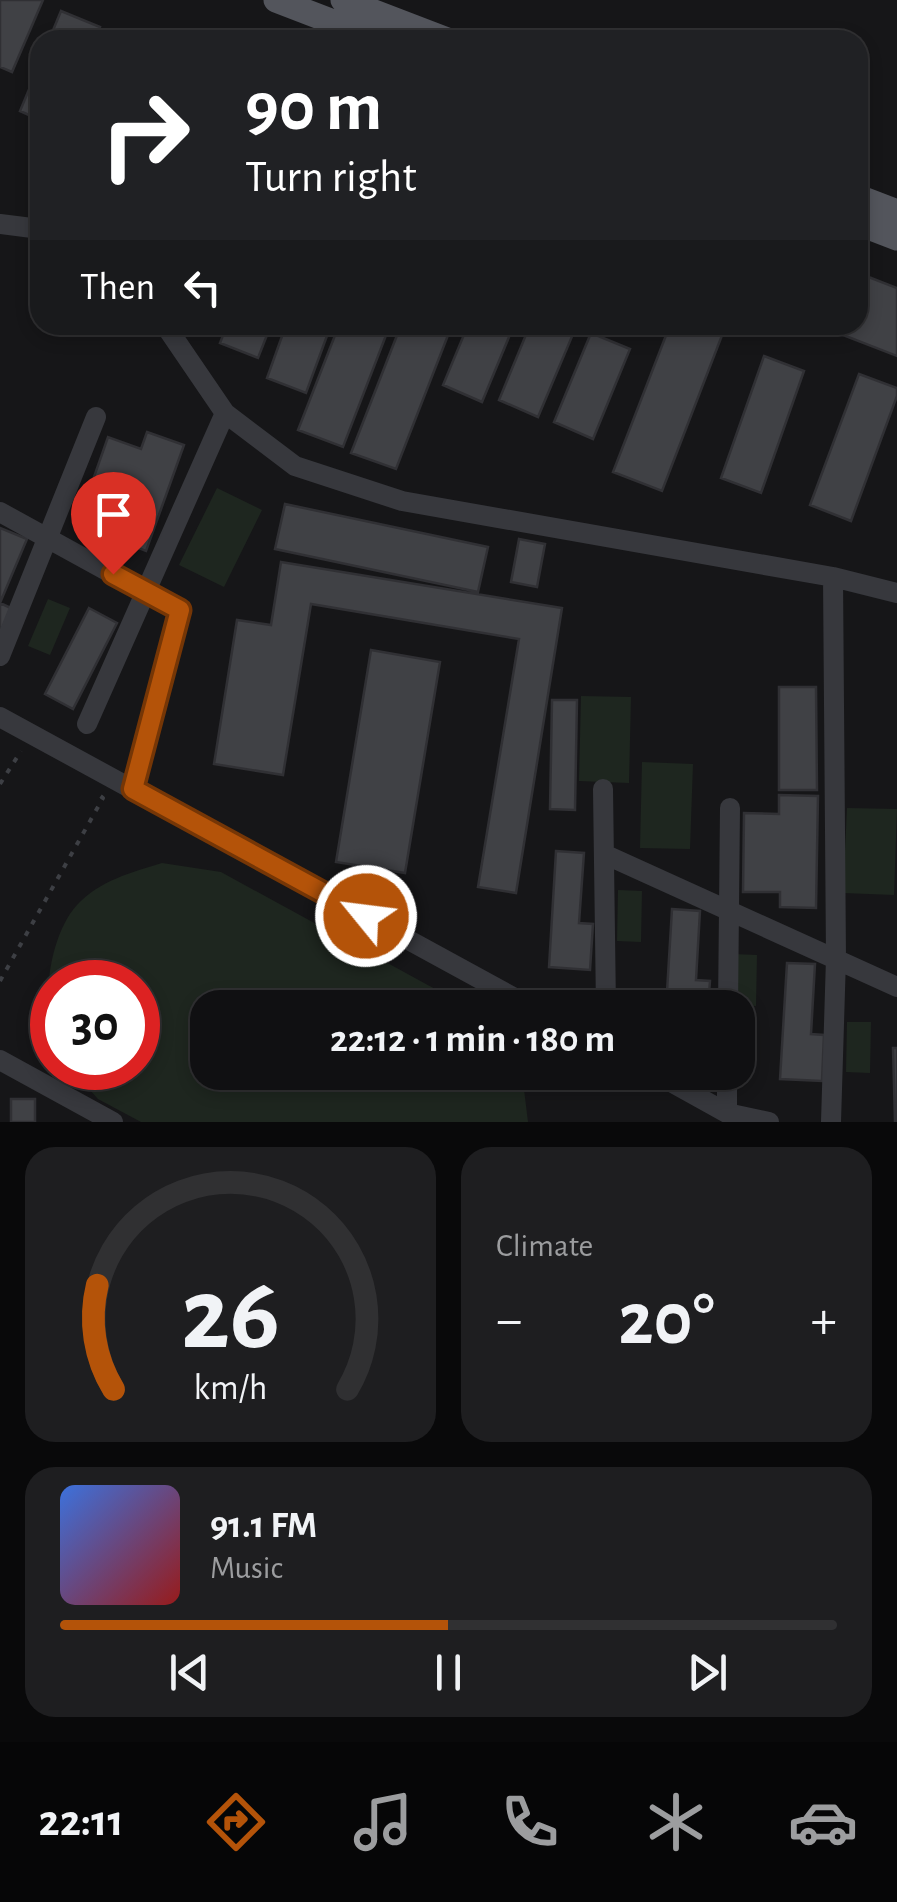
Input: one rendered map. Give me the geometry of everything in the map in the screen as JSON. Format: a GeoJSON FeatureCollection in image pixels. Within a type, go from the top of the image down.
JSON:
{"type":"FeatureCollection","features":[{"type":"Feature","properties":{"kind":"main road"},"geometry":{"type":"LineString","coordinates":[[276,0],[354,30]]}},
{"type":"Feature","properties":{"kind":"main road"},"geometry":{"type":"LineString","coordinates":[[344,0],[421,30]]}},
{"type":"Feature","properties":{"kind":"main road"},"geometry":{"type":"LineString","coordinates":[[868,201],[897,212]]}},
{"type":"Feature","properties":{"kind":"main road"},"geometry":{"type":"LineString","coordinates":[[868,227],[897,238]]}},
{"type":"Feature","properties":{"kind":"street"},"geometry":{"type":"LineString","coordinates":[[0,224],[30,228]]}},
{"type":"Feature","properties":{"kind":"street"},"geometry":{"type":"LineString","coordinates":[[172,335],[225,413],[295,466],[402,502],[833,577],[897,593]]}},
{"type":"Feature","properties":{"kind":"street"},"geometry":{"type":"LineString","coordinates":[[86,724],[225,413]]}},
{"type":"Feature","properties":{"kind":"street"},"geometry":{"type":"LineString","coordinates":[[0,656],[96,416]]}},
{"type":"Feature","properties":{"kind":"street"},"geometry":{"type":"LineString","coordinates":[[0,512],[180,610],[133,789]]}},
{"type":"Feature","properties":{"kind":"street"},"geometry":{"type":"LineString","coordinates":[[831,1122],[836,958],[833,577]]}},
{"type":"Feature","properties":{"kind":"street"},"geometry":{"type":"LineString","coordinates":[[0,717],[501,990]]}},
{"type":"Feature","properties":{"kind":"street"},"geometry":{"type":"LineString","coordinates":[[604,789],[606,990]]}},
{"type":"Feature","properties":{"kind":"street"},"geometry":{"type":"LineString","coordinates":[[728,990],[730,808]]}},
{"type":"Feature","properties":{"kind":"street"},"geometry":{"type":"LineString","coordinates":[[604,854],[897,988]]}},
{"type":"Feature","properties":{"kind":"street"},"geometry":{"type":"LineString","coordinates":[[0,1060],[113,1122]]}},
{"type":"Feature","properties":{"kind":"street"},"geometry":{"type":"LineString","coordinates":[[685,1090],[735,1118],[769,1122]]}},
{"type":"Feature","properties":{"kind":"street"},"geometry":{"type":"LineString","coordinates":[[730,1090],[735,1118]]}},
{"type":"Feature","properties":{"kind":"path"},"geometry":{"type":"LineString","coordinates":[[0,784],[19,750],[36,759]]}},
{"type":"Feature","properties":{"kind":"path"},"geometry":{"type":"LineString","coordinates":[[0,981],[103,798],[86,788]]}},
{"type":"Feature","properties":{"kind":"shaded area"},"geometry":{"type":"Polygon","coordinates":[[[217,488],[262,510],[224,587],[179,565],[217,488]]]}},
{"type":"Feature","properties":{"kind":"shaded area"},"geometry":{"type":"Polygon","coordinates":[[[48,599],[70,608],[50,655],[28,646],[48,599]]]}},
{"type":"Feature","properties":{"kind":"shaded area"},"geometry":{"type":"Polygon","coordinates":[[[581,696],[631,697],[629,783],[579,781],[581,696]]]}},
{"type":"Feature","properties":{"kind":"shaded area"},"geometry":{"type":"Polygon","coordinates":[[[642,762],[693,764],[690,849],[640,848],[642,762]]]}},
{"type":"Feature","properties":{"kind":"shaded area"},"geometry":{"type":"Polygon","coordinates":[[[847,808],[897,809],[894,895],[843,893],[847,808]]]}},
{"type":"Feature","properties":{"kind":"shaded area"},"geometry":{"type":"Polygon","coordinates":[[[162,863],[221,872],[437,990],[190,990],[190,1090],[524,1090],[528,1122],[141,1122],[98,1099],[90,1090],[160,1090],[160,960],[52,960],[61,931],[77,905],[116,878],[162,863]]]}},
{"type":"Feature","properties":{"kind":"shaded area"},"geometry":{"type":"Polygon","coordinates":[[[618,890],[642,891],[641,942],[617,941],[618,890]]]}},
{"type":"Feature","properties":{"kind":"shaded area"},"geometry":{"type":"Polygon","coordinates":[[[733,954],[757,955],[756,1006],[755,990],[732,990],[733,954]]]}},
{"type":"Feature","properties":{"kind":"shaded area"},"geometry":{"type":"Polygon","coordinates":[[[847,1022],[871,1022],[870,1073],[846,1072],[847,1022]]]}},
{"type":"Feature","properties":{"kind":"building"},"geometry":{"type":"Polygon","coordinates":[[[0,0],[43,0],[12,72],[0,67],[0,0]]]}},
{"type":"Feature","properties":{"kind":"building"},"geometry":{"type":"Polygon","coordinates":[[[61,11],[100,27],[99,30],[53,30],[61,11]]]}},
{"type":"Feature","properties":{"kind":"building"},"geometry":{"type":"Polygon","coordinates":[[[30,87],[30,116],[20,111],[30,87]]]}},
{"type":"Feature","properties":{"kind":"building"},"geometry":{"type":"Polygon","coordinates":[[[868,277],[897,288],[897,356],[843,335],[868,335],[868,277]]]}},
{"type":"Feature","properties":{"kind":"building"},"geometry":{"type":"Polygon","coordinates":[[[223,335],[267,335],[258,358],[220,343],[223,335]]]}},
{"type":"Feature","properties":{"kind":"building"},"geometry":{"type":"Polygon","coordinates":[[[282,335],[327,335],[306,393],[267,378],[282,335]]]}},
{"type":"Feature","properties":{"kind":"building"},"geometry":{"type":"Polygon","coordinates":[[[335,335],[386,335],[343,447],[298,430],[335,335]]]}},
{"type":"Feature","properties":{"kind":"building"},"geometry":{"type":"Polygon","coordinates":[[[397,335],[448,335],[396,469],[351,453],[397,335]]]}},
{"type":"Feature","properties":{"kind":"building"},"geometry":{"type":"Polygon","coordinates":[[[464,335],[510,335],[482,402],[443,385],[464,335]]]}},
{"type":"Feature","properties":{"kind":"building"},"geometry":{"type":"Polygon","coordinates":[[[526,335],[573,335],[538,417],[499,400],[526,335]]]}},
{"type":"Feature","properties":{"kind":"building"},"geometry":{"type":"Polygon","coordinates":[[[590,335],[630,349],[593,439],[554,422],[590,335]]]}},
{"type":"Feature","properties":{"kind":"building"},"geometry":{"type":"Polygon","coordinates":[[[666,335],[722,335],[662,491],[613,472],[666,335]]]}},
{"type":"Feature","properties":{"kind":"building"},"geometry":{"type":"Polygon","coordinates":[[[764,356],[804,371],[761,493],[721,478],[764,356]]]}},
{"type":"Feature","properties":{"kind":"building"},"geometry":{"type":"Polygon","coordinates":[[[859,374],[897,388],[897,396],[851,521],[810,505],[859,374]]]}},
{"type":"Feature","properties":{"kind":"building"},"geometry":{"type":"Polygon","coordinates":[[[147,432],[184,445],[146,551],[112,538],[117,524],[82,511],[108,437],[141,449],[147,432]]]}},
{"type":"Feature","properties":{"kind":"building"},"geometry":{"type":"Polygon","coordinates":[[[285,504],[488,547],[478,592],[275,549],[285,504]]]}},
{"type":"Feature","properties":{"kind":"building"},"geometry":{"type":"Polygon","coordinates":[[[0,528],[27,539],[0,603],[0,528]]]}},
{"type":"Feature","properties":{"kind":"building"},"geometry":{"type":"Polygon","coordinates":[[[519,539],[545,544],[537,587],[511,582],[519,539]]]}},
{"type":"Feature","properties":{"kind":"building"},"geometry":{"type":"Polygon","coordinates":[[[281,562],[562,608],[516,893],[478,887],[519,639],[311,604],[283,775],[214,764],[237,620],[271,625],[281,562]]]}},
{"type":"Feature","properties":{"kind":"building"},"geometry":{"type":"Polygon","coordinates":[[[0,603],[13,609],[0,640],[0,603]]]}},
{"type":"Feature","properties":{"kind":"building"},"geometry":{"type":"Polygon","coordinates":[[[89,608],[117,623],[73,709],[45,694],[89,608]]]}},
{"type":"Feature","properties":{"kind":"building"},"geometry":{"type":"Polygon","coordinates":[[[371,650],[440,662],[405,873],[336,862],[371,650]]]}},
{"type":"Feature","properties":{"kind":"building"},"geometry":{"type":"Polygon","coordinates":[[[779,687],[816,687],[817,790],[779,790],[779,687]]]}},
{"type":"Feature","properties":{"kind":"building"},"geometry":{"type":"Polygon","coordinates":[[[552,700],[577,700],[575,810],[550,809],[552,700]]]}},
{"type":"Feature","properties":{"kind":"building"},"geometry":{"type":"Polygon","coordinates":[[[779,795],[818,796],[816,908],[780,907],[780,892],[743,892],[744,813],[779,814],[779,795]]]}},
{"type":"Feature","properties":{"kind":"building"},"geometry":{"type":"Polygon","coordinates":[[[556,851],[584,853],[579,923],[593,924],[590,970],[549,967],[556,851]]]}},
{"type":"Feature","properties":{"kind":"building"},"geometry":{"type":"Polygon","coordinates":[[[672,909],[700,911],[696,980],[710,981],[709,990],[667,990],[672,909]]]}},
{"type":"Feature","properties":{"kind":"building"},"geometry":{"type":"Polygon","coordinates":[[[787,963],[815,964],[811,1034],[824,1035],[822,1081],[780,1079],[787,963]]]}},
{"type":"Feature","properties":{"kind":"building"},"geometry":{"type":"Polygon","coordinates":[[[893,1048],[897,1048],[897,1122],[895,1122],[893,1048]]]}},
{"type":"Feature","properties":{"kind":"building"},"geometry":{"type":"Polygon","coordinates":[[[11,1099],[35,1099],[35,1122],[11,1122],[11,1099]]]}},
{"type":"Feature","properties":{"kind":"route"},"geometry":{"type":"LineString","coordinates":[[113,574],[180,610],[133,789],[366,916]]}}]}
